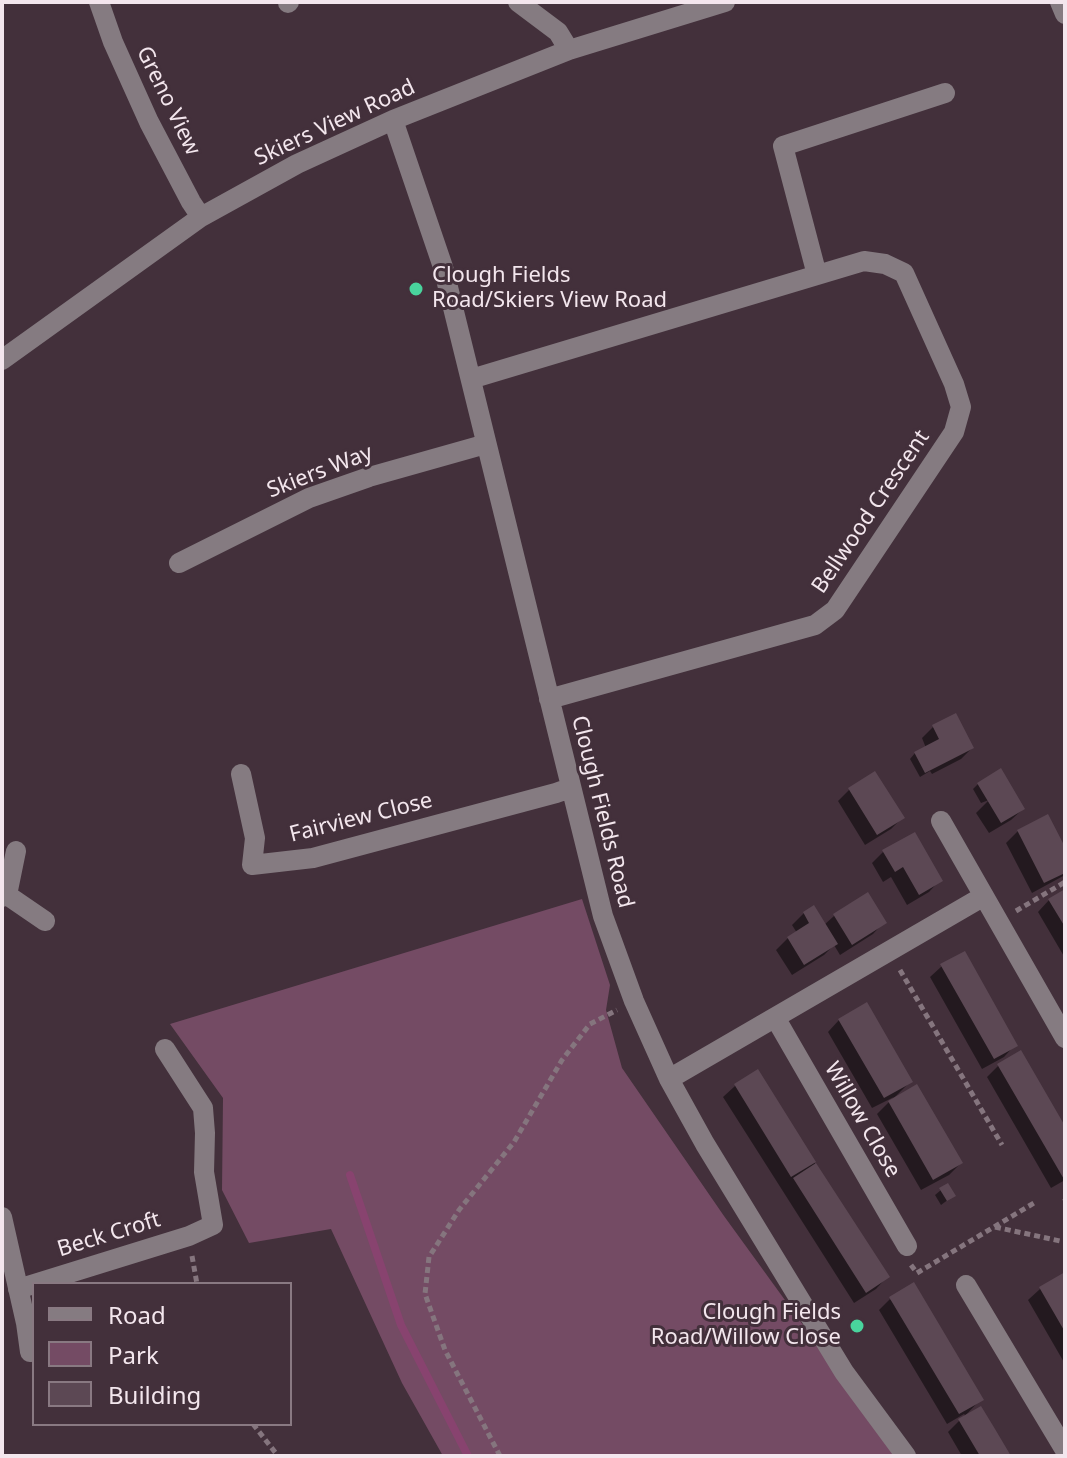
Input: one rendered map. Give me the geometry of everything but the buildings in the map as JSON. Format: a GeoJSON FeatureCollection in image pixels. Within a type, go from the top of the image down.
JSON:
{"type":"FeatureCollection","features":[{"type":"Feature","properties":{"kind":"street","name":"Greno View"},"geometry":{"type":"LineString","coordinates":[[99,2],[113,42],[149,122],[201,217]]}},
{"type":"Feature","properties":{"kind":"street"},"geometry":{"type":"LineString","coordinates":[[518,2],[558,32],[569,50]]}},
{"type":"Feature","properties":{"kind":"street","name":"Skiers View Road"},"geometry":{"type":"LineString","coordinates":[[2,360],[201,217],[297,164],[393,120],[569,50],[725,2]]}},
{"type":"Feature","properties":{"kind":"street"},"geometry":{"type":"LineString","coordinates":[[1060,2],[1065,14]]}},
{"type":"Feature","properties":{"kind":"street"},"geometry":{"type":"LineString","coordinates":[[817,275],[783,146],[945,93]]}},
{"type":"Feature","properties":{"kind":"street","name":"Clough Fields Road"},"geometry":{"type":"LineString","coordinates":[[393,120],[443,267],[603,916],[634,1001],[669,1079],[705,1144],[844,1372],[906,1456]]}},
{"type":"Feature","properties":{"kind":"street","name":"Bellwood Crescent"},"geometry":{"type":"LineString","coordinates":[[471,379],[864,261],[885,264],[904,273],[954,384],[961,407],[954,432],[835,610],[815,625],[549,699]]}},
{"type":"Feature","properties":{"kind":"street","name":"Skiers Way"},"geometry":{"type":"LineString","coordinates":[[179,563],[309,498],[369,477],[486,444]]}},
{"type":"Feature","properties":{"kind":"street","name":"Fairview Close"},"geometry":{"type":"LineString","coordinates":[[241,774],[255,838],[252,865],[313,858],[570,788]]}},
{"type":"Feature","properties":{"kind":"street"},"geometry":{"type":"LineString","coordinates":[[941,821],[1065,1038]]}},
{"type":"Feature","properties":{"kind":"street"},"geometry":{"type":"LineString","coordinates":[[16,851],[4,896],[45,921]]}},
{"type":"Feature","properties":{"kind":"street"},"geometry":{"type":"LineString","coordinates":[[669,1079],[984,896]]}},
{"type":"Feature","properties":{"kind":"street","name":"Willow Close"},"geometry":{"type":"LineString","coordinates":[[776,1019],[907,1246]]}},
{"type":"Feature","properties":{"kind":"street","name":"Beck Croft"},"geometry":{"type":"LineString","coordinates":[[41,1282],[189,1236],[213,1225],[204,1172],[203,1108],[165,1049]]}},
{"type":"Feature","properties":{"kind":"street"},"geometry":{"type":"LineString","coordinates":[[2,1218],[30,1352]]}},
{"type":"Feature","properties":{"kind":"street","name":"Beck Croft"},"geometry":{"type":"LineString","coordinates":[[18,1289],[32,1285]]}},
{"type":"Feature","properties":{"kind":"street"},"geometry":{"type":"LineString","coordinates":[[966,1285],[1065,1450]]}},
{"type":"Feature","properties":{"kind":"path"},"geometry":{"type":"LineString","coordinates":[[998,921],[1065,882]]}},
{"type":"Feature","properties":{"kind":"path"},"geometry":{"type":"LineString","coordinates":[[890,952],[1002,1145]]}},
{"type":"Feature","properties":{"kind":"path"},"geometry":{"type":"LineString","coordinates":[[500,1456],[445,1350],[425,1294],[429,1257],[459,1210],[514,1142],[562,1060],[590,1024],[634,1001]]}},
{"type":"Feature","properties":{"kind":"path"},"geometry":{"type":"LineString","coordinates":[[907,1246],[905,1256],[917,1273],[1034,1203]]}},
{"type":"Feature","properties":{"kind":"path"},"geometry":{"type":"LineString","coordinates":[[994,1227],[1065,1242]]}},
{"type":"Feature","properties":{"kind":"path"},"geometry":{"type":"LineString","coordinates":[[255,1426],[278,1456]]}},
{"type":"Feature","properties":{"kind":"green space"},"geometry":{"type":"Polygon","coordinates":[[[582,899],[610,985],[606,1010],[622,1068],[724,1216],[898,1456],[443,1456],[402,1383],[331,1229],[249,1243],[222,1190],[223,1098],[170,1024],[582,899]]]}},
{"type":"Feature","properties":{"kind":"waterway"},"geometry":{"type":"LineString","coordinates":[[350,1175],[401,1325],[468,1456]]}},
{"type":"Feature","properties":{"kind":"place","name":"Clough Fields Road/Skiers View Road"},"geometry":{"type":"Point","coordinates":[416,289]}},
{"type":"Feature","properties":{"kind":"place","name":"Clough Fields Road/Willow Close"},"geometry":{"type":"Point","coordinates":[857,1326]}}]}
